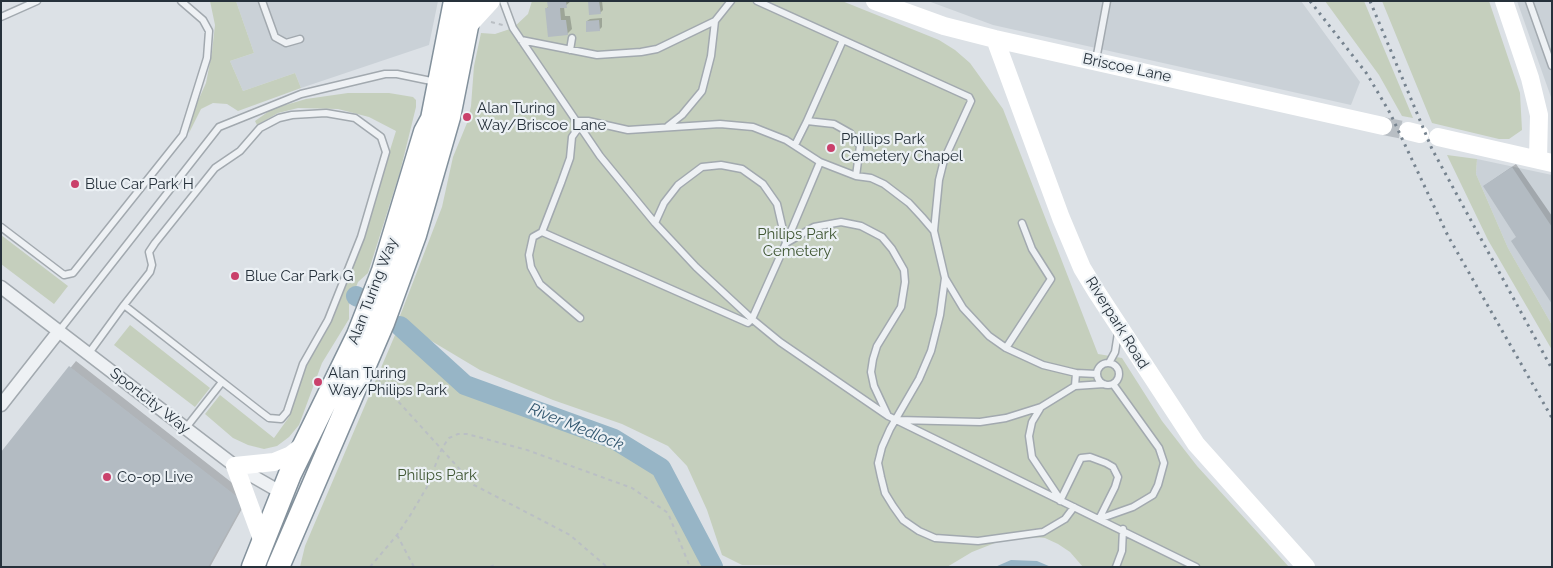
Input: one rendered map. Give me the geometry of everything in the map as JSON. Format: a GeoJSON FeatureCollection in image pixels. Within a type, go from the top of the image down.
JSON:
{"type":"FeatureCollection","features":[{"type":"Feature","properties":{"kind":"highway","name":"Alan Turing Way"},"geometry":{"type":"LineString","coordinates":[[253,567],[282,493],[358,335],[383,271],[403,211],[425,132],[432,119],[455,1]]}},
{"type":"Feature","properties":{"kind":"highway","name":"Alan Turing Way"},"geometry":{"type":"LineString","coordinates":[[278,567],[400,277],[432,180],[477,23],[472,1]]}},
{"type":"Feature","properties":{"kind":"highway","name":"Sportcity Way"},"geometry":{"type":"LineString","coordinates":[[282,493],[305,505]]}},
{"type":"Feature","properties":{"kind":"street"},"geometry":{"type":"LineString","coordinates":[[477,23],[491,1]]}},
{"type":"Feature","properties":{"kind":"street"},"geometry":{"type":"LineString","coordinates":[[1438,137],[1545,162],[1539,115],[1530,78],[1504,1]]}},
{"type":"Feature","properties":{"kind":"street","name":"Briscoe Lane"},"geometry":{"type":"LineString","coordinates":[[886,3],[944,26],[995,40],[1383,126]]}},
{"type":"Feature","properties":{"kind":"street","name":"Riverpark Road"},"geometry":{"type":"LineString","coordinates":[[995,40],[1031,139],[1082,268],[1196,444],[1306,567]]}},
{"type":"Feature","properties":{"kind":"street","name":"Sportcity Way"},"geometry":{"type":"LineString","coordinates":[[1,287],[235,466],[282,493]]}},
{"type":"Feature","properties":{"kind":"street"},"geometry":{"type":"LineString","coordinates":[[1,405],[59,331]]}},
{"type":"Feature","properties":{"kind":"street"},"geometry":{"type":"LineString","coordinates":[[262,542],[235,466],[274,462],[291,455],[304,444]]}},
{"type":"Feature","properties":{"kind":"lane"},"geometry":{"type":"LineString","coordinates":[[1,16],[37,1]]}},
{"type":"Feature","properties":{"kind":"lane"},"geometry":{"type":"LineString","coordinates":[[1,227],[64,275],[73,273],[184,130],[206,58],[209,31],[203,20],[181,1]]}},
{"type":"Feature","properties":{"kind":"lane"},"geometry":{"type":"LineString","coordinates":[[262,1],[275,37],[286,43],[300,39]]}},
{"type":"Feature","properties":{"kind":"lane"},"geometry":{"type":"LineString","coordinates":[[503,1],[513,28],[577,124],[655,223],[696,267],[780,342],[895,420],[1196,567]]}},
{"type":"Feature","properties":{"kind":"lane"},"geometry":{"type":"LineString","coordinates":[[521,40],[597,55],[640,52],[656,49],[716,21],[731,1]]}},
{"type":"Feature","properties":{"kind":"lane"},"geometry":{"type":"LineString","coordinates":[[757,1],[970,97],[970,101],[944,160],[939,180],[934,230],[945,278],[963,308],[989,336],[1006,348],[1042,365],[1076,373],[1097,374]]}},
{"type":"Feature","properties":{"kind":"lane"},"geometry":{"type":"LineString","coordinates":[[1095,62],[1107,1]]}},
{"type":"Feature","properties":{"kind":"lane"},"geometry":{"type":"LineString","coordinates":[[1529,1],[1552,66]]}},
{"type":"Feature","properties":{"kind":"lane"},"geometry":{"type":"LineString","coordinates":[[667,127],[682,115],[702,91],[711,56],[716,21]]}},
{"type":"Feature","properties":{"kind":"lane"},"geometry":{"type":"LineString","coordinates":[[570,50],[572,38]]}},
{"type":"Feature","properties":{"kind":"lane"},"geometry":{"type":"LineString","coordinates":[[795,145],[843,40]]}},
{"type":"Feature","properties":{"kind":"lane"},"geometry":{"type":"LineString","coordinates":[[59,331],[219,127],[301,94],[385,74],[397,74],[440,82]]}},
{"type":"Feature","properties":{"kind":"lane"},"geometry":{"type":"LineString","coordinates":[[89,353],[124,305],[150,272],[152,265],[149,252],[154,243],[215,168],[240,150],[260,128],[279,118],[310,113],[355,118],[367,124],[382,137],[386,152],[359,244],[328,320],[303,364],[287,412],[278,420],[269,418],[124,305]]}},
{"type":"Feature","properties":{"kind":"lane"},"geometry":{"type":"LineString","coordinates":[[577,124],[588,121],[628,130],[720,124],[754,127],[795,145],[820,162],[856,176],[871,178],[896,192],[934,230]]}},
{"type":"Feature","properties":{"kind":"lane"},"geometry":{"type":"LineString","coordinates":[[807,121],[834,124],[856,139],[860,146],[856,176]]}},
{"type":"Feature","properties":{"kind":"lane"},"geometry":{"type":"LineString","coordinates":[[577,124],[572,137],[570,158],[542,232],[533,238],[529,255],[535,276],[540,284],[580,318]]}},
{"type":"Feature","properties":{"kind":"lane"},"geometry":{"type":"LineString","coordinates":[[542,232],[734,318],[748,322],[752,319],[786,244],[820,162]]}},
{"type":"Feature","properties":{"kind":"lane"},"geometry":{"type":"LineString","coordinates":[[655,223],[670,193],[690,174],[702,167],[732,166],[742,170],[763,184],[777,204],[786,244]]}},
{"type":"Feature","properties":{"kind":"lane"},"geometry":{"type":"LineString","coordinates":[[786,244],[814,227],[840,222],[873,231],[882,236],[896,255],[904,270],[904,293],[901,307],[877,346],[871,372],[888,416]]}},
{"type":"Feature","properties":{"kind":"lane"},"geometry":{"type":"LineString","coordinates":[[1006,348],[1051,279],[1032,249],[1022,223]]}},
{"type":"Feature","properties":{"kind":"lane"},"geometry":{"type":"LineString","coordinates":[[945,278],[940,316],[931,350],[919,379],[882,447],[878,463],[885,493],[903,520],[919,532],[935,538],[978,541],[1043,532],[1065,519],[1074,507]]}},
{"type":"Feature","properties":{"kind":"lane"},"geometry":{"type":"LineString","coordinates":[[1109,363],[1115,352],[1119,327]]}},
{"type":"Feature","properties":{"kind":"lane"},"geometry":{"type":"LineString","coordinates":[[895,420],[980,422],[1006,418],[1041,407],[1075,386],[1113,384],[1119,379],[1120,372],[1116,365],[1109,363],[1102,364],[1097,374]]}},
{"type":"Feature","properties":{"kind":"lane"},"geometry":{"type":"LineString","coordinates":[[1075,386],[1076,373]]}},
{"type":"Feature","properties":{"kind":"lane"},"geometry":{"type":"LineString","coordinates":[[1097,374],[1104,384]]}},
{"type":"Feature","properties":{"kind":"lane"},"geometry":{"type":"LineString","coordinates":[[185,429],[222,382]]}},
{"type":"Feature","properties":{"kind":"lane"},"geometry":{"type":"LineString","coordinates":[[1099,519],[1133,507],[1153,495],[1164,463],[1159,448],[1113,384]]}},
{"type":"Feature","properties":{"kind":"lane"},"geometry":{"type":"LineString","coordinates":[[1041,407],[1032,422],[1029,448],[1037,466],[1060,500]]}},
{"type":"Feature","properties":{"kind":"lane"},"geometry":{"type":"LineString","coordinates":[[1060,500],[1081,458],[1090,457],[1106,463],[1113,467],[1118,477],[1099,519]]}},
{"type":"Feature","properties":{"kind":"lane"},"geometry":{"type":"LineString","coordinates":[[1116,567],[1122,551],[1123,530]]}},
{"type":"Feature","properties":{"kind":"path"},"geometry":{"type":"LineString","coordinates":[[477,23],[513,28]]}},
{"type":"Feature","properties":{"kind":"path"},"geometry":{"type":"LineString","coordinates":[[364,366],[442,448],[474,485],[570,535],[607,567]]}},
{"type":"Feature","properties":{"kind":"path"},"geometry":{"type":"LineString","coordinates":[[370,567],[397,535],[427,487],[442,448],[449,438],[458,434],[467,434],[527,450],[632,488],[668,512],[690,567]]}},
{"type":"Feature","properties":{"kind":"path"},"geometry":{"type":"LineString","coordinates":[[397,535],[414,567]]}},
{"type":"Feature","properties":{"kind":"path"},"geometry":{"type":"LineString","coordinates":[[490,567],[496,565],[500,567]]}},
{"type":"Feature","properties":{"kind":"shaded area"},"geometry":{"type":"Polygon","coordinates":[[[236,1],[438,1],[429,45],[301,88],[295,73],[243,91],[230,61],[254,53],[236,1]]]}},
{"type":"Feature","properties":{"kind":"shaded area"},"geometry":{"type":"Polygon","coordinates":[[[928,1],[1301,1],[1360,82],[1351,105],[993,25],[928,1]]]}},
{"type":"Feature","properties":{"kind":"shaded area"},"geometry":{"type":"Polygon","coordinates":[[[1517,1],[1552,1],[1552,100],[1517,1]]]}},
{"type":"Feature","properties":{"kind":"shaded area"},"geometry":{"type":"Polygon","coordinates":[[[1477,159],[1552,175],[1552,325],[1508,248],[1476,174],[1477,159]]]}},
{"type":"Feature","properties":{"kind":"green space"},"geometry":{"type":"Polygon","coordinates":[[[210,1],[236,1],[254,53],[230,61],[243,91],[295,73],[301,88],[238,111],[227,104],[213,103],[201,109],[189,133],[192,114],[206,83],[212,52],[215,25],[210,1]]]}},
{"type":"Feature","properties":{"kind":"green space","name":"Philips Park Cemetery"},"geometry":{"type":"Polygon","coordinates":[[[532,1],[842,1],[939,40],[955,50],[970,63],[1003,109],[1098,354],[1122,358],[1162,421],[1197,466],[1289,567],[1083,567],[1070,552],[1058,544],[1045,538],[1031,537],[1000,541],[972,552],[947,567],[742,565],[722,555],[707,510],[687,466],[668,446],[622,424],[553,400],[480,370],[398,321],[442,207],[453,157],[467,123],[471,106],[474,66],[481,33],[495,34],[513,28],[528,14],[532,1]]]}},
{"type":"Feature","properties":{"kind":"green space"},"geometry":{"type":"Polygon","coordinates":[[[1325,1],[1364,1],[1413,118],[1402,116],[1379,75],[1325,1]]]}},
{"type":"Feature","properties":{"kind":"green space"},"geometry":{"type":"Polygon","coordinates":[[[1382,1],[1489,1],[1520,93],[1522,130],[1509,139],[1499,139],[1432,123],[1382,1]]]}},
{"type":"Feature","properties":{"kind":"green space"},"geometry":{"type":"Polygon","coordinates":[[[348,93],[389,93],[413,97],[416,100],[416,107],[400,172],[368,273],[358,282],[349,305],[349,319],[322,363],[299,425],[289,437],[277,446],[264,449],[248,445],[233,438],[205,414],[220,395],[274,438],[289,417],[304,370],[333,319],[355,262],[396,131],[369,117],[338,109],[298,108],[278,113],[257,125],[255,121],[272,109],[306,99],[348,93]]]}},
{"type":"Feature","properties":{"kind":"green space"},"geometry":{"type":"Polygon","coordinates":[[[1447,155],[1477,159],[1476,174],[1508,248],[1552,325],[1552,350],[1488,240],[1447,155]]]}},
{"type":"Feature","properties":{"kind":"green space"},"geometry":{"type":"Polygon","coordinates":[[[1,235],[68,286],[54,304],[1,264],[1,235]]]}},
{"type":"Feature","properties":{"kind":"green space"},"geometry":{"type":"Polygon","coordinates":[[[130,325],[210,388],[195,407],[114,345],[130,325]]]}},
{"type":"Feature","properties":{"kind":"green space","name":"Philips Park"},"geometry":{"type":"Polygon","coordinates":[[[398,328],[463,387],[614,441],[660,470],[711,567],[300,567],[305,546],[398,328]]]}},
{"type":"Feature","properties":{"kind":"water"},"geometry":{"type":"Polygon","coordinates":[[[1011,560],[1037,561],[1051,567],[995,567],[1011,560]]]}},
{"type":"Feature","properties":{"kind":"building"},"geometry":{"type":"Polygon","coordinates":[[[547,1],[566,1],[567,8],[560,8],[561,20],[566,20],[568,35],[548,37],[545,8],[548,8],[547,1]]]}},
{"type":"Feature","properties":{"kind":"building"},"geometry":{"type":"Polygon","coordinates":[[[588,1],[599,1],[601,14],[589,15],[588,1]]]}},
{"type":"Feature","properties":{"kind":"building"},"geometry":{"type":"Polygon","coordinates":[[[599,20],[600,31],[586,32],[586,21],[599,20]]]}},
{"type":"Feature","properties":{"kind":"building"},"geometry":{"type":"Polygon","coordinates":[[[1512,167],[1552,227],[1552,304],[1511,241],[1516,237],[1483,186],[1512,167]]]}},
{"type":"Feature","properties":{"kind":"building","name":"Co-op Live"},"geometry":{"type":"Polygon","coordinates":[[[69,366],[244,502],[208,567],[1,567],[1,452],[69,366]]]}},
{"type":"Feature","properties":{"kind":"waterway","name":"River Medlock"},"geometry":{"type":"LineString","coordinates":[[400,326],[465,385],[614,439],[661,468],[713,567]]}},
{"type":"Feature","properties":{"kind":"tunnel"},"geometry":{"type":"LineString","coordinates":[[1383,126],[1408,131]]}},
{"type":"Feature","properties":{"kind":"railway"},"geometry":{"type":"LineString","coordinates":[[1310,1],[1367,74],[1390,113],[1448,236],[1552,418]]}},
{"type":"Feature","properties":{"kind":"railway"},"geometry":{"type":"LineString","coordinates":[[1370,1],[1432,149],[1552,369]]}},
{"type":"Feature","properties":{"kind":"place","name":"Alan Turing Way/Briscoe Lane"},"geometry":{"type":"Point","coordinates":[467,117]}},
{"type":"Feature","properties":{"kind":"place","name":"Phillips Park Cemetery Chapel"},"geometry":{"type":"Point","coordinates":[831,148]}},
{"type":"Feature","properties":{"kind":"place","name":"Blue Car Park H"},"geometry":{"type":"Point","coordinates":[75,184]}},
{"type":"Feature","properties":{"kind":"place","name":"Blue Car Park G"},"geometry":{"type":"Point","coordinates":[235,276]}},
{"type":"Feature","properties":{"kind":"place","name":"Alan Turing Way/Philips Park"},"geometry":{"type":"Point","coordinates":[318,382]}},
{"type":"Feature","properties":{"kind":"place","name":"Co-op Live"},"geometry":{"type":"Point","coordinates":[107,477]}}]}
